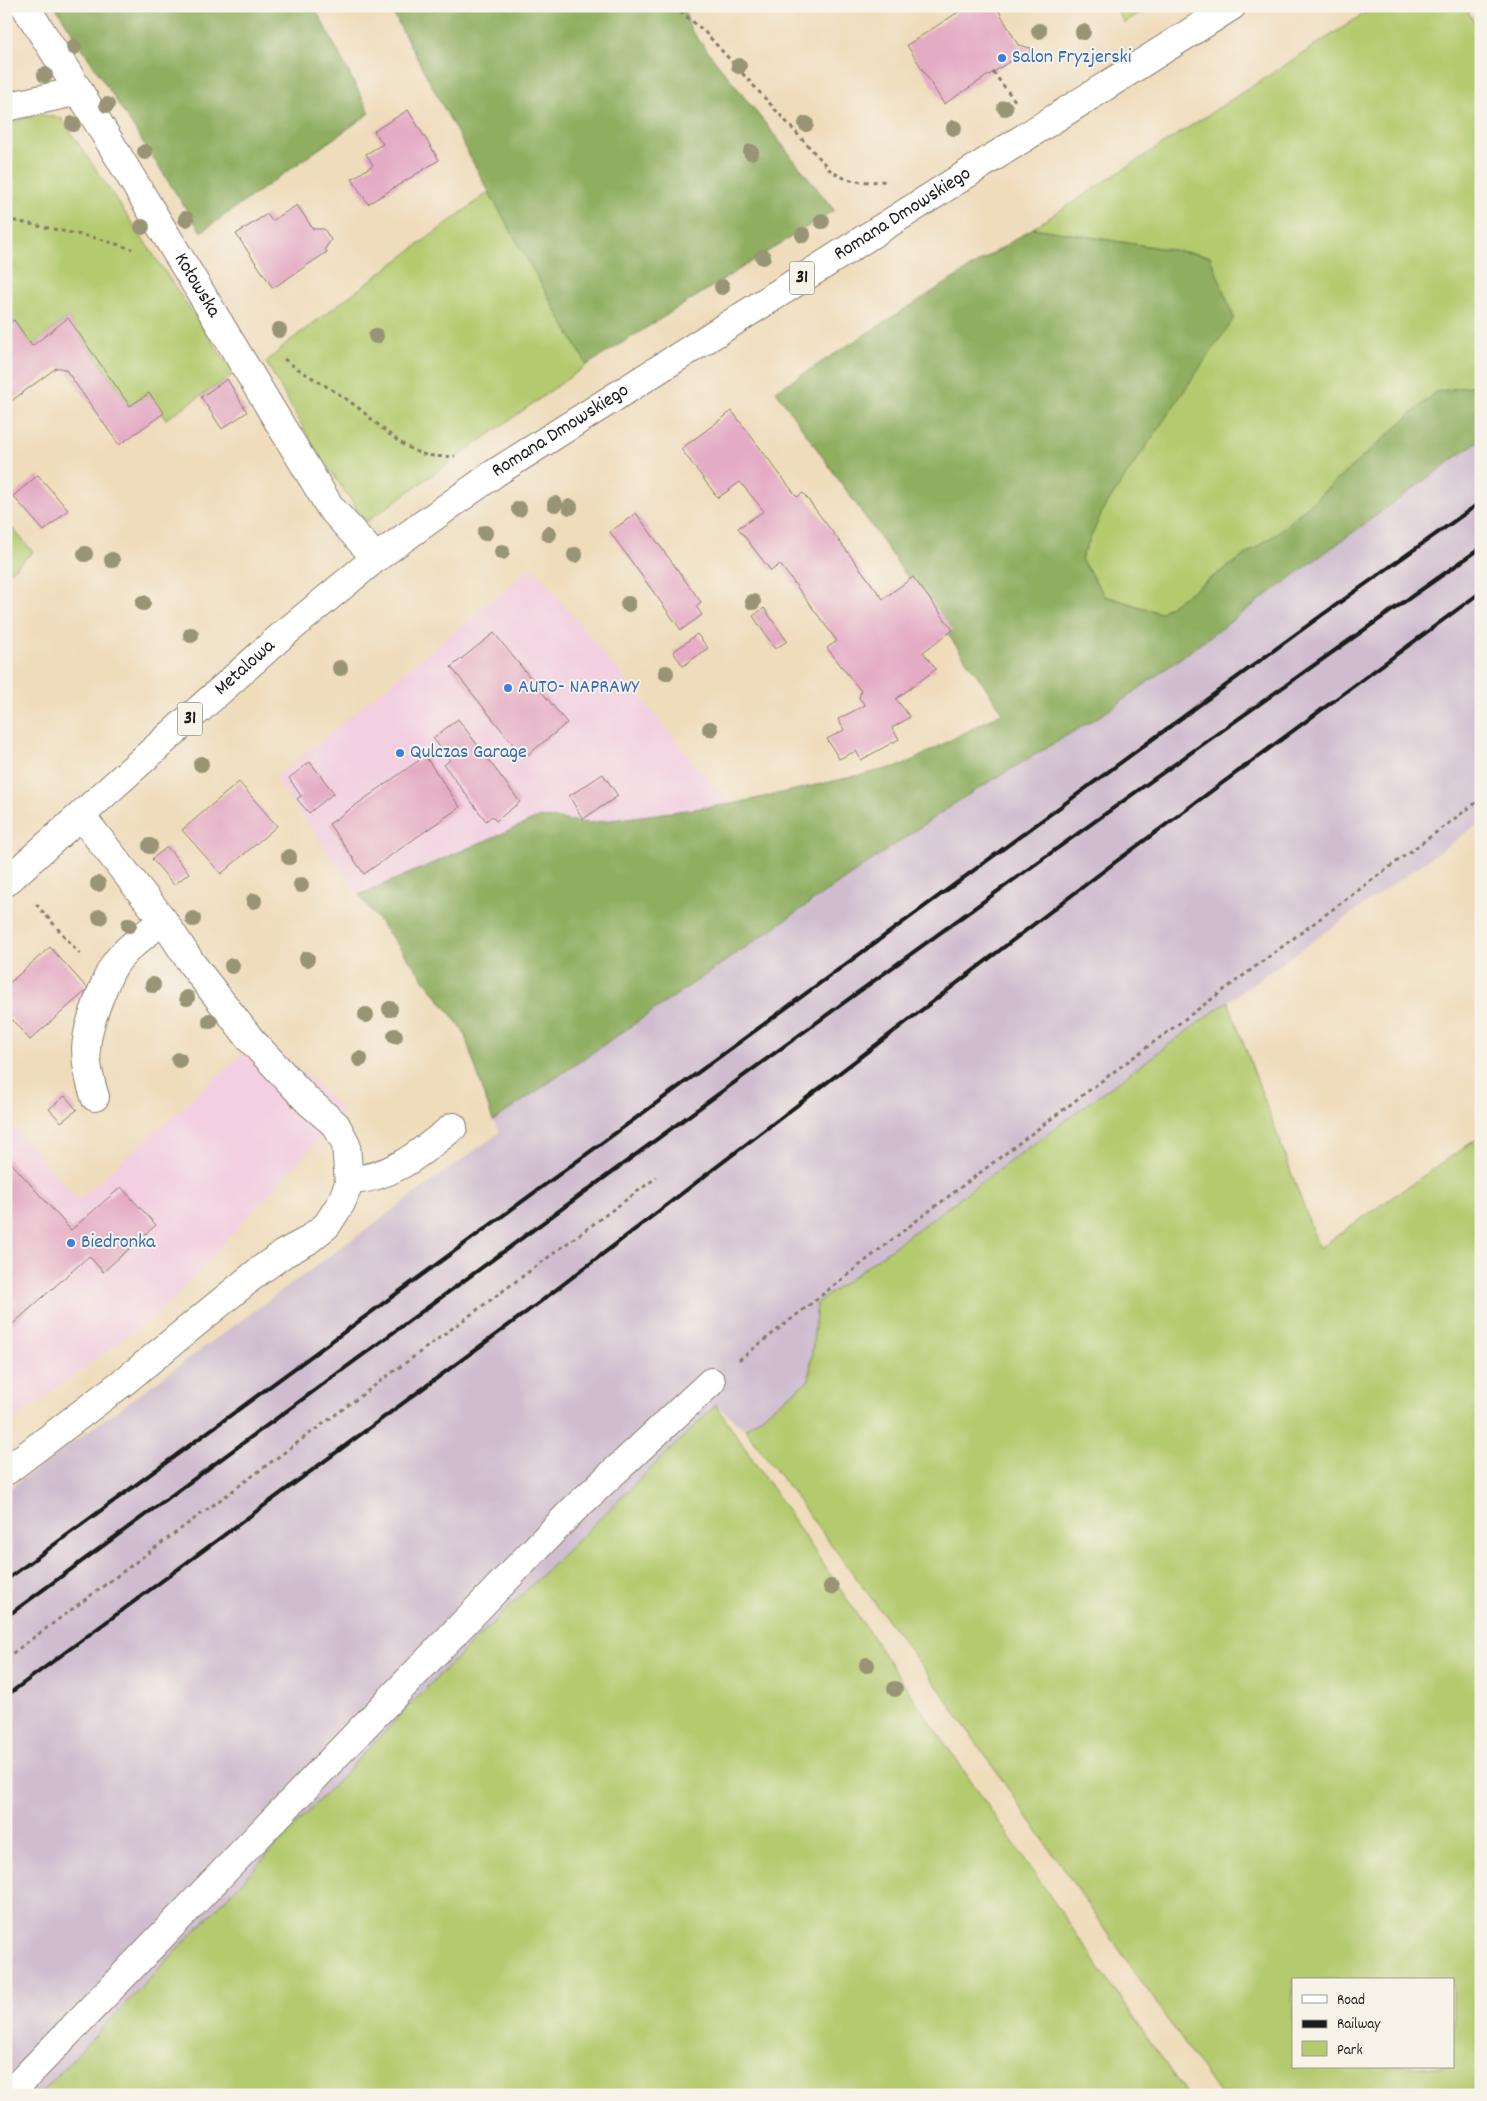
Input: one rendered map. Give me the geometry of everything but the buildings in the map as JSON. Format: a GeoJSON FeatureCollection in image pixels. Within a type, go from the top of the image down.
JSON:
{"type":"FeatureCollection","features":[{"type":"Feature","properties":{"kind":"street","name":"Kołowska"},"geometry":{"type":"LineString","coordinates":[[25,6],[330,507],[376,558]]}},
{"type":"Feature","properties":{"kind":"street","name":"Romana Dmowskiego"},"geometry":{"type":"LineString","coordinates":[[376,558],[504,468],[1232,6]]}},
{"type":"Feature","properties":{"kind":"street"},"geometry":{"type":"LineString","coordinates":[[6,107],[79,92]]}},
{"type":"Feature","properties":{"kind":"street","name":"Metalowa"},"geometry":{"type":"LineString","coordinates":[[6,882],[280,638],[376,558]]}},
{"type":"Feature","properties":{"kind":"street"},"geometry":{"type":"LineString","coordinates":[[6,1471],[126,1380],[259,1272],[327,1225],[341,1203],[349,1180],[346,1144],[336,1125],[308,1101],[251,1040],[192,964],[163,920],[81,816]]}},
{"type":"Feature","properties":{"kind":"street"},"geometry":{"type":"LineString","coordinates":[[95,1097],[87,1074],[85,1045],[89,1025],[105,982],[109,972],[124,954],[163,920]]}},
{"type":"Feature","properties":{"kind":"street"},"geometry":{"type":"LineString","coordinates":[[349,1180],[378,1176],[411,1160],[453,1127]]}},
{"type":"Feature","properties":{"kind":"street"},"geometry":{"type":"LineString","coordinates":[[8,2095],[572,1511],[711,1382]]}},
{"type":"Feature","properties":{"kind":"path"},"geometry":{"type":"LineString","coordinates":[[674,6],[704,31],[830,170],[842,178],[857,182],[896,181]]}},
{"type":"Feature","properties":{"kind":"path"},"geometry":{"type":"LineString","coordinates":[[993,72],[1018,104]]}},
{"type":"Feature","properties":{"kind":"path"},"geometry":{"type":"LineString","coordinates":[[6,223],[8,220],[100,239],[184,266]]}},
{"type":"Feature","properties":{"kind":"path"},"geometry":{"type":"LineString","coordinates":[[277,353],[298,370],[349,401],[412,450],[430,455],[456,456]]}},
{"type":"Feature","properties":{"kind":"path"},"geometry":{"type":"LineString","coordinates":[[711,1382],[916,1221],[1481,799]]}},
{"type":"Feature","properties":{"kind":"path"},"geometry":{"type":"LineString","coordinates":[[34,903],[105,982]]}},
{"type":"Feature","properties":{"kind":"path"},"geometry":{"type":"LineString","coordinates":[[6,1658],[657,1177]]}},
{"type":"Feature","properties":{"kind":"shaded area"},"geometry":{"type":"Polygon","coordinates":[[[1481,439],[1481,822],[1228,1001],[817,1303],[809,1380],[745,1429],[716,1405],[427,1687],[39,2095],[6,2095],[6,1491],[500,1132],[493,1121],[961,799],[1108,711],[1481,439]]]}},
{"type":"Feature","properties":{"kind":"shaded area"},"geometry":{"type":"Polygon","coordinates":[[[532,567],[728,804],[590,823],[540,817],[359,895],[275,778],[532,567]]]}},
{"type":"Feature","properties":{"kind":"shaded area"},"geometry":{"type":"Polygon","coordinates":[[[262,1036],[345,1111],[161,1311],[6,1425],[6,1119],[78,1200],[262,1036]]]}},
{"type":"Feature","properties":{"kind":"green space"},"geometry":{"type":"Polygon","coordinates":[[[55,6],[314,6],[370,113],[201,232],[55,6]]]}},
{"type":"Feature","properties":{"kind":"green space"},"geometry":{"type":"Polygon","coordinates":[[[389,6],[683,6],[691,30],[834,210],[587,365],[489,192],[389,6]]]}},
{"type":"Feature","properties":{"kind":"green space"},"geometry":{"type":"Polygon","coordinates":[[[1115,6],[1150,6],[1124,23],[1115,6]]]}},
{"type":"Feature","properties":{"kind":"green space"},"geometry":{"type":"Polygon","coordinates":[[[1376,6],[1464,6],[1481,32],[1481,384],[1436,392],[1276,534],[1160,613],[1105,596],[1081,559],[1210,256],[1033,228],[1376,6]]]}},
{"type":"Feature","properties":{"kind":"green space"},"geometry":{"type":"Polygon","coordinates":[[[38,114],[61,118],[234,374],[166,419],[149,393],[130,406],[68,318],[32,346],[14,320],[6,326],[6,125],[38,114]]]}},
{"type":"Feature","properties":{"kind":"green space"},"geometry":{"type":"Polygon","coordinates":[[[489,192],[587,365],[366,522],[316,450],[266,362],[292,339],[489,192]]]}},
{"type":"Feature","properties":{"kind":"green space"},"geometry":{"type":"Polygon","coordinates":[[[1033,228],[1210,256],[1234,318],[1104,508],[1081,559],[1105,596],[1160,613],[1276,534],[1436,392],[1481,384],[1481,439],[1108,711],[961,799],[493,1121],[463,1030],[359,895],[540,817],[590,823],[737,803],[904,765],[1003,712],[776,391],[1033,228]]]}},
{"type":"Feature","properties":{"kind":"green space"},"geometry":{"type":"Polygon","coordinates":[[[6,521],[33,552],[6,575],[6,521]]]}},
{"type":"Feature","properties":{"kind":"green space"},"geometry":{"type":"Polygon","coordinates":[[[1228,1001],[1319,1248],[1481,1136],[1481,2095],[1220,2095],[937,1686],[745,1429],[809,1380],[817,1303],[1228,1001]]]}},
{"type":"Feature","properties":{"kind":"green space"},"geometry":{"type":"Polygon","coordinates":[[[716,1405],[902,1681],[1187,2095],[39,2095],[427,1687],[716,1405]]]}},
{"type":"Feature","properties":{"kind":"railway"},"geometry":{"type":"LineString","coordinates":[[6,1580],[1322,615],[1481,502]]}},
{"type":"Feature","properties":{"kind":"railway"},"geometry":{"type":"LineString","coordinates":[[6,1617],[925,944],[1109,811],[1481,548]]}},
{"type":"Feature","properties":{"kind":"railway"},"geometry":{"type":"LineString","coordinates":[[6,1696],[540,1302],[1114,863],[1481,592]]}},
{"type":"Feature","properties":{"kind":"place","name":"Salon Fryzjerski"},"geometry":{"type":"Point","coordinates":[1002,58]}},
{"type":"Feature","properties":{"kind":"place","name":"AUTO- NAPRAWY"},"geometry":{"type":"Point","coordinates":[508,688]}},
{"type":"Feature","properties":{"kind":"place","name":"Qulczas Garage"},"geometry":{"type":"Point","coordinates":[400,753]}},
{"type":"Feature","properties":{"kind":"place","name":"Biedronka"},"geometry":{"type":"Point","coordinates":[71,1243]}}]}
